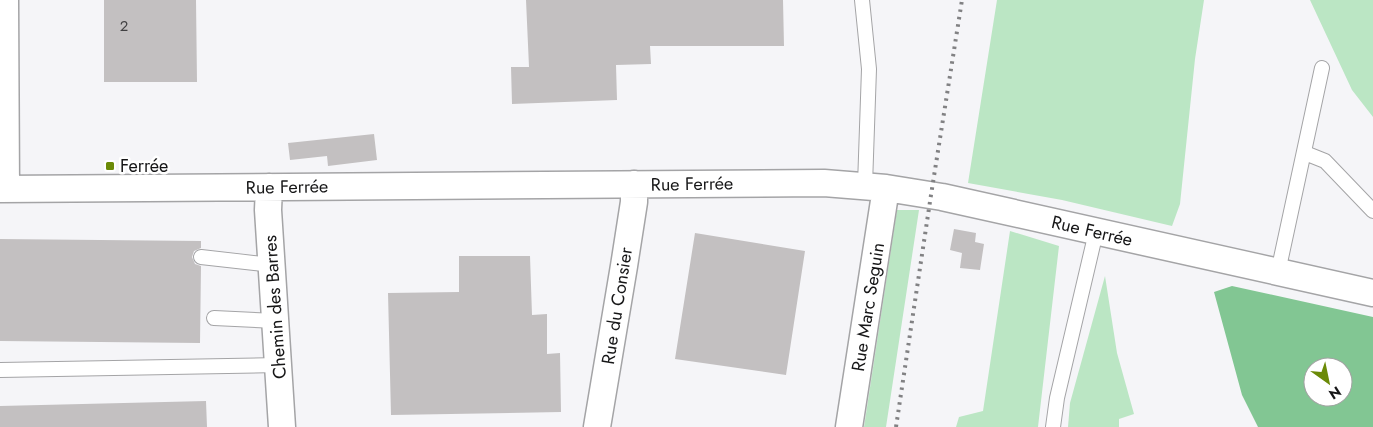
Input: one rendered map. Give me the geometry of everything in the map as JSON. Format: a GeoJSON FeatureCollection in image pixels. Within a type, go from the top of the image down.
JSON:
{"type":"FeatureCollection","features":[{"type":"Feature","properties":{"kind":"street"},"geometry":{"type":"LineString","coordinates":[[3,189],[6,0]]}},
{"type":"Feature","properties":{"kind":"street","name":"Rue Ferrée"},"geometry":{"type":"LineString","coordinates":[[3,189],[824,183],[876,186],[942,197],[1373,293]]}},
{"type":"Feature","properties":{"kind":"street","name":"Rue du Consier"},"geometry":{"type":"LineString","coordinates":[[596,427],[624,266],[634,202],[634,184]]}},
{"type":"Feature","properties":{"kind":"street","name":"Rue Marc Seguin"},"geometry":{"type":"LineString","coordinates":[[849,427],[876,186]]}},
{"type":"Feature","properties":{"kind":"street","name":"Chemin des Barres"},"geometry":{"type":"LineString","coordinates":[[269,187],[268,210],[282,427]]}},
{"type":"Feature","properties":{"kind":"lane"},"geometry":{"type":"LineString","coordinates":[[862,0],[869,69],[876,186]]}},
{"type":"Feature","properties":{"kind":"lane"},"geometry":{"type":"LineString","coordinates":[[1278,272],[1322,68]]}},
{"type":"Feature","properties":{"kind":"lane"},"geometry":{"type":"LineString","coordinates":[[1305,153],[1325,161],[1373,211]]}},
{"type":"Feature","properties":{"kind":"lane"},"geometry":{"type":"LineString","coordinates":[[1053,427],[1057,398],[1096,232]]}},
{"type":"Feature","properties":{"kind":"lane"},"geometry":{"type":"LineString","coordinates":[[201,257],[272,266]]}},
{"type":"Feature","properties":{"kind":"lane"},"geometry":{"type":"LineString","coordinates":[[214,318],[276,321]]}},
{"type":"Feature","properties":{"kind":"lane"},"geometry":{"type":"LineString","coordinates":[[0,370],[279,365]]}},
{"type":"Feature","properties":{"kind":"green space"},"geometry":{"type":"Polygon","coordinates":[[[997,0],[1204,0],[1195,59],[1180,204],[1172,226],[1062,200],[968,183],[997,0]]]}},
{"type":"Feature","properties":{"kind":"green space"},"geometry":{"type":"Polygon","coordinates":[[[1310,0],[1373,0],[1373,117],[1352,90],[1310,0]]]}},
{"type":"Feature","properties":{"kind":"green space"},"geometry":{"type":"Polygon","coordinates":[[[897,210],[919,210],[886,427],[864,427],[897,210]]]}},
{"type":"Feature","properties":{"kind":"green space"},"geometry":{"type":"Polygon","coordinates":[[[1010,231],[1059,246],[1038,427],[956,427],[959,417],[983,411],[1010,231]]]}},
{"type":"Feature","properties":{"kind":"green space"},"geometry":{"type":"Polygon","coordinates":[[[1105,276],[1117,353],[1134,414],[1119,419],[1119,427],[1068,427],[1070,403],[1105,276]]]}},
{"type":"Feature","properties":{"kind":"green space"},"geometry":{"type":"Polygon","coordinates":[[[1232,286],[1373,317],[1373,427],[1258,427],[1242,395],[1214,292],[1232,286]]]}},
{"type":"Feature","properties":{"kind":"building"},"geometry":{"type":"Polygon","coordinates":[[[104,0],[196,0],[197,82],[104,82],[104,0]]]}},
{"type":"Feature","properties":{"kind":"building"},"geometry":{"type":"Polygon","coordinates":[[[526,0],[783,0],[784,46],[650,46],[651,64],[616,65],[617,100],[512,104],[511,67],[529,67],[526,0]]]}},
{"type":"Feature","properties":{"kind":"building"},"geometry":{"type":"Polygon","coordinates":[[[374,134],[377,160],[328,166],[327,156],[290,160],[288,143],[374,134]]]}},
{"type":"Feature","properties":{"kind":"building"},"geometry":{"type":"Polygon","coordinates":[[[954,229],[976,233],[975,242],[984,244],[980,270],[960,268],[962,253],[950,250],[954,229]]]}},
{"type":"Feature","properties":{"kind":"building"},"geometry":{"type":"Polygon","coordinates":[[[695,233],[805,251],[786,375],[675,359],[695,233]]]}},
{"type":"Feature","properties":{"kind":"building"},"geometry":{"type":"Polygon","coordinates":[[[0,239],[201,241],[201,248],[194,251],[192,257],[195,264],[201,266],[200,343],[0,341],[0,239]]]}},
{"type":"Feature","properties":{"kind":"building"},"geometry":{"type":"Polygon","coordinates":[[[459,256],[530,256],[532,315],[547,314],[547,354],[560,353],[561,412],[391,415],[388,293],[459,292],[459,256]]]}},
{"type":"Feature","properties":{"kind":"building"},"geometry":{"type":"Polygon","coordinates":[[[206,401],[207,427],[0,427],[0,406],[206,401]]]}},
{"type":"Feature","properties":{"kind":"railway"},"geometry":{"type":"LineString","coordinates":[[896,427],[962,0]]}},
{"type":"Feature","properties":{"kind":"place","name":"Ferrée"},"geometry":{"type":"Point","coordinates":[110,166]}}]}
